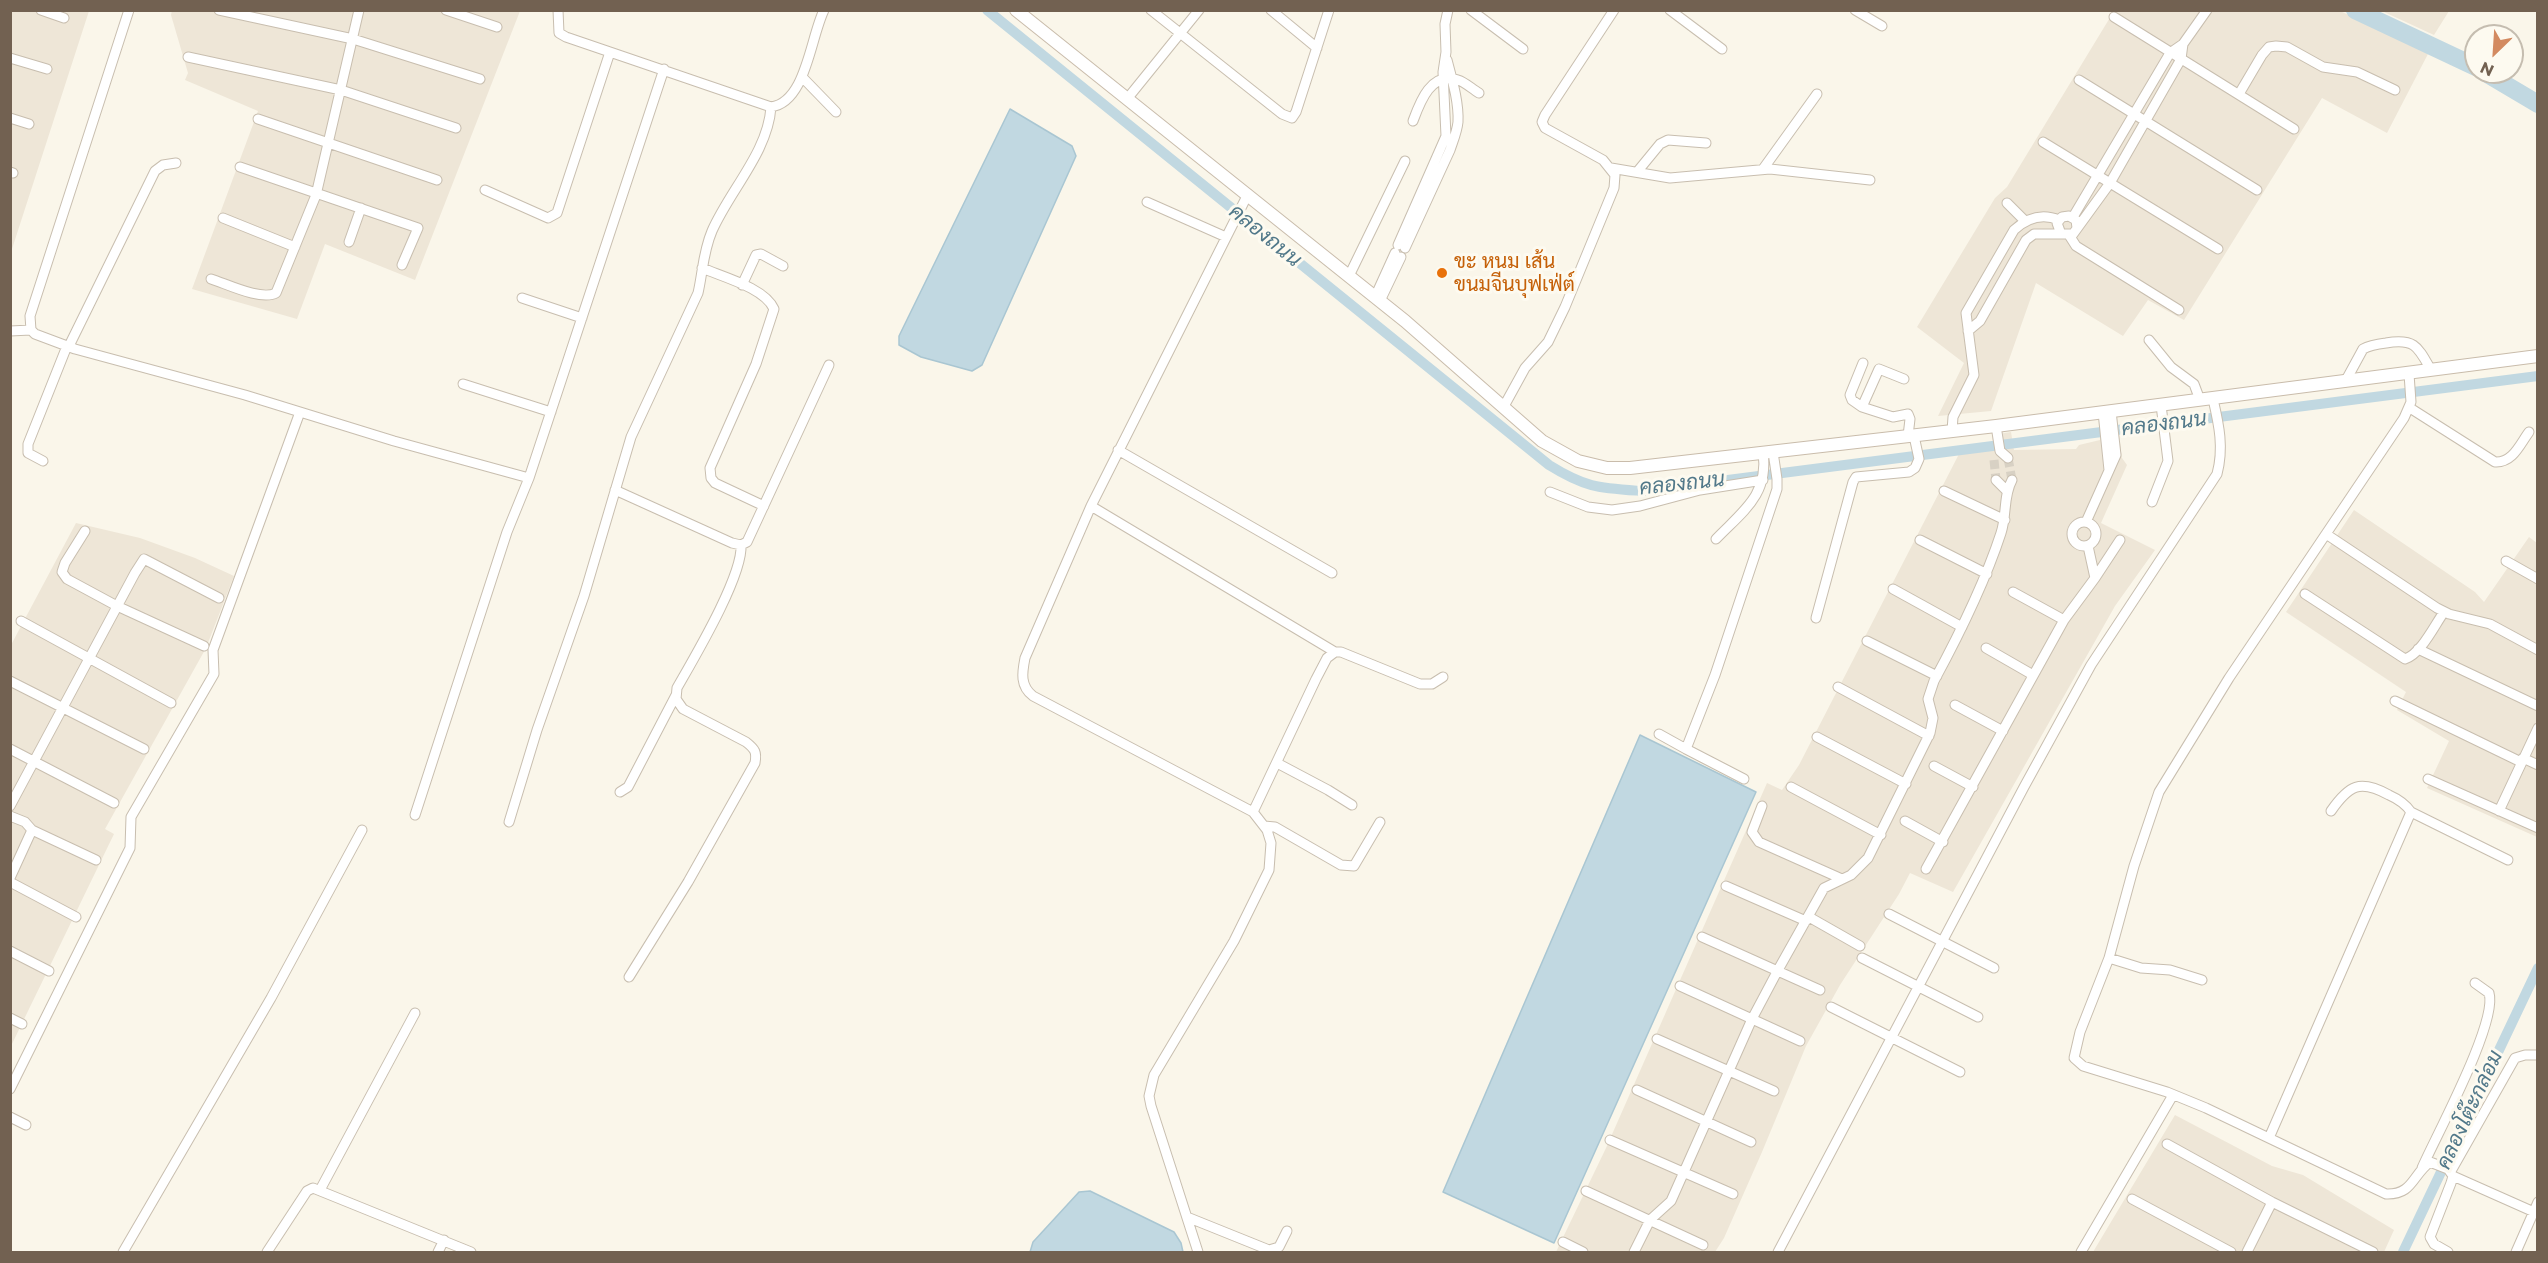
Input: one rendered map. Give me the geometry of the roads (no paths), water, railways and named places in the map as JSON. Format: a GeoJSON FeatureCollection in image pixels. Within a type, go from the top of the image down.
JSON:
{"type":"FeatureCollection","features":[{"type":"Feature","properties":{"kind":"street"},"geometry":{"type":"LineString","coordinates":[[40,10],[64,18]]}},
{"type":"Feature","properties":{"kind":"street"},"geometry":{"type":"LineString","coordinates":[[31,330],[32,310],[129,10]]}},
{"type":"Feature","properties":{"kind":"street"},"geometry":{"type":"LineString","coordinates":[[219,10],[353,39],[480,79]]}},
{"type":"Feature","properties":{"kind":"street"},"geometry":{"type":"LineString","coordinates":[[211,279],[260,296],[270,296],[276,293],[317,192],[359,10]]}},
{"type":"Feature","properties":{"kind":"street"},"geometry":{"type":"LineString","coordinates":[[446,10],[497,27]]}},
{"type":"Feature","properties":{"kind":"street"},"geometry":{"type":"LineString","coordinates":[[558,10],[559,33],[771,107],[782,105],[803,78],[807,57],[824,10]]}},
{"type":"Feature","properties":{"kind":"street"},"geometry":{"type":"LineString","coordinates":[[1016,10],[1127,99],[1245,199],[1378,299],[1448,357],[1542,441],[1578,461],[1607,468],[1768,455],[1952,431],[1996,429],[2108,416],[2345,382],[2410,377],[2431,370],[2538,356]]}},
{"type":"Feature","properties":{"kind":"street"},"geometry":{"type":"LineString","coordinates":[[1150,10],[1282,114],[1292,118],[1296,112],[1329,10]]}},
{"type":"Feature","properties":{"kind":"street"},"geometry":{"type":"LineString","coordinates":[[1127,99],[1199,10]]}},
{"type":"Feature","properties":{"kind":"street"},"geometry":{"type":"LineString","coordinates":[[1271,10],[1317,48]]}},
{"type":"Feature","properties":{"kind":"street"},"geometry":{"type":"LineString","coordinates":[[1378,299],[1427,193],[1446,136],[1447,80],[1444,24],[1448,10]]}},
{"type":"Feature","properties":{"kind":"street"},"geometry":{"type":"LineString","coordinates":[[1471,10],[1523,50]]}},
{"type":"Feature","properties":{"kind":"street"},"geometry":{"type":"LineString","coordinates":[[1503,408],[1525,368],[1548,342],[1565,307],[1614,188],[1615,175],[1603,160],[1545,128],[1542,122],[1614,10]]}},
{"type":"Feature","properties":{"kind":"street"},"geometry":{"type":"LineString","coordinates":[[1670,10],[1722,49]]}},
{"type":"Feature","properties":{"kind":"street"},"geometry":{"type":"LineString","coordinates":[[1855,10],[1882,26]]}},
{"type":"Feature","properties":{"kind":"street"},"geometry":{"type":"LineString","coordinates":[[2077,228],[2073,217],[2097,174],[2170,53],[2183,45],[2207,10]]}},
{"type":"Feature","properties":{"kind":"street"},"geometry":{"type":"LineString","coordinates":[[2114,17],[2294,129]]}},
{"type":"Feature","properties":{"kind":"street"},"geometry":{"type":"LineString","coordinates":[[1968,331],[1980,321],[2026,240],[2034,234],[2065,234],[2077,228],[2110,183],[2181,59],[2183,45]]}},
{"type":"Feature","properties":{"kind":"street"},"geometry":{"type":"LineString","coordinates":[[2239,94],[2262,55],[2270,47],[2276,45],[2287,47],[2323,67],[2357,72],[2395,90]]}},
{"type":"Feature","properties":{"kind":"street"},"geometry":{"type":"LineString","coordinates":[[485,190],[548,218],[557,213],[610,52]]}},
{"type":"Feature","properties":{"kind":"street"},"geometry":{"type":"LineString","coordinates":[[188,57],[342,90],[456,128]]}},
{"type":"Feature","properties":{"kind":"street"},"geometry":{"type":"LineString","coordinates":[[10,58],[46,69]]}},
{"type":"Feature","properties":{"kind":"street"},"geometry":{"type":"LineString","coordinates":[[415,815],[507,532],[529,478],[664,69]]}},
{"type":"Feature","properties":{"kind":"street"},"geometry":{"type":"LineString","coordinates":[[803,78],[836,112]]}},
{"type":"Feature","properties":{"kind":"street"},"geometry":{"type":"LineString","coordinates":[[1413,121],[1425,91],[1447,80],[1458,80],[1479,93]]}},
{"type":"Feature","properties":{"kind":"street"},"geometry":{"type":"LineString","coordinates":[[2079,80],[2257,190]]}},
{"type":"Feature","properties":{"kind":"street"},"geometry":{"type":"LineString","coordinates":[[1763,169],[1817,94]]}},
{"type":"Feature","properties":{"kind":"street"},"geometry":{"type":"LineString","coordinates":[[509,822],[537,730],[584,596],[631,436],[698,293],[703,255],[712,230],[767,132],[771,107]]}},
{"type":"Feature","properties":{"kind":"street"},"geometry":{"type":"LineString","coordinates":[[10,118],[28,124]]}},
{"type":"Feature","properties":{"kind":"street"},"geometry":{"type":"LineString","coordinates":[[258,119],[437,180]]}},
{"type":"Feature","properties":{"kind":"street"},"geometry":{"type":"LineString","coordinates":[[1637,172],[1660,144],[1668,140],[1707,143]]}},
{"type":"Feature","properties":{"kind":"street"},"geometry":{"type":"LineString","coordinates":[[2043,142],[2218,249]]}},
{"type":"Feature","properties":{"kind":"street"},"geometry":{"type":"LineString","coordinates":[[1349,276],[1400,176],[1405,161]]}},
{"type":"Feature","properties":{"kind":"street"},"geometry":{"type":"LineString","coordinates":[[43,460],[28,453],[28,444],[68,346],[155,171],[163,165],[176,163]]}},
{"type":"Feature","properties":{"kind":"street"},"geometry":{"type":"LineString","coordinates":[[240,167],[418,228],[402,265]]}},
{"type":"Feature","properties":{"kind":"street"},"geometry":{"type":"LineString","coordinates":[[1611,168],[1670,178],[1763,169],[1870,180]]}},
{"type":"Feature","properties":{"kind":"street"},"geometry":{"type":"LineString","coordinates":[[1206,1252],[1198,1250],[1151,1106],[1150,1086],[1154,1075],[1234,941],[1269,870],[1271,843],[1264,826],[1253,812],[1143,756],[1026,690],[1022,674],[1025,658],[1091,506],[1245,199]]}},
{"type":"Feature","properties":{"kind":"street"},"geometry":{"type":"LineString","coordinates":[[1147,202],[1226,237]]}},
{"type":"Feature","properties":{"kind":"street"},"geometry":{"type":"LineString","coordinates":[[2007,204],[2025,221]]}},
{"type":"Feature","properties":{"kind":"street"},"geometry":{"type":"LineString","coordinates":[[349,242],[361,208]]}},
{"type":"Feature","properties":{"kind":"street"},"geometry":{"type":"LineString","coordinates":[[1952,431],[1953,417],[1974,375],[1966,313],[2014,230],[2025,221],[2047,215],[2059,220]]}},
{"type":"Feature","properties":{"kind":"street"},"geometry":{"type":"LineString","coordinates":[[2073,217],[2065,216],[2059,220],[2057,227],[2076,246],[2179,310]]}},
{"type":"Feature","properties":{"kind":"street"},"geometry":{"type":"LineString","coordinates":[[223,218],[295,247]]}},
{"type":"Feature","properties":{"kind":"street"},"geometry":{"type":"LineString","coordinates":[[742,285],[756,255],[761,254],[783,266]]}},
{"type":"Feature","properties":{"kind":"street"},"geometry":{"type":"LineString","coordinates":[[702,268],[762,294],[771,301],[774,309],[756,364],[711,468],[711,478],[715,483],[764,506]]}},
{"type":"Feature","properties":{"kind":"street"},"geometry":{"type":"LineString","coordinates":[[522,298],[582,318]]}},
{"type":"Feature","properties":{"kind":"street"},"geometry":{"type":"LineString","coordinates":[[10,331],[31,330],[35,334],[68,346],[529,478]]}},
{"type":"Feature","properties":{"kind":"street"},"geometry":{"type":"LineString","coordinates":[[1778,1252],[2091,665],[2217,474],[2222,457],[2220,428],[2209,402],[2194,384],[2171,367],[2149,340]]}},
{"type":"Feature","properties":{"kind":"street"},"geometry":{"type":"LineString","coordinates":[[2345,382],[2363,350],[2368,346],[2395,341],[2406,341],[2418,347],[2431,370]]}},
{"type":"Feature","properties":{"kind":"street"},"geometry":{"type":"LineString","coordinates":[[1816,618],[1856,477],[1909,472],[1915,468],[1919,459],[1912,438],[1908,414],[1893,417],[1862,407],[1852,400],[1850,395],[1863,363]]}},
{"type":"Feature","properties":{"kind":"street"},"geometry":{"type":"LineString","coordinates":[[615,490],[721,539],[741,545],[747,542],[829,365]]}},
{"type":"Feature","properties":{"kind":"street"},"geometry":{"type":"LineString","coordinates":[[1862,407],[1879,369],[1904,379]]}},
{"type":"Feature","properties":{"kind":"street"},"geometry":{"type":"LineString","coordinates":[[2410,377],[2410,405],[2229,678],[2159,792],[2134,866],[2109,958],[2080,1032],[2074,1058],[2083,1066],[2173,1095],[2386,1194],[2396,1194],[2410,1186],[2421,1170],[2466,1073],[2489,1014],[2489,993],[2475,983]]}},
{"type":"Feature","properties":{"kind":"street"},"geometry":{"type":"LineString","coordinates":[[463,384],[551,412]]}},
{"type":"Feature","properties":{"kind":"street"},"geometry":{"type":"LineString","coordinates":[[2410,405],[2495,462],[2502,463],[2512,456],[2529,432]]}},
{"type":"Feature","properties":{"kind":"street"},"geometry":{"type":"LineString","coordinates":[[2152,502],[2168,461],[2161,408]]}},
{"type":"Feature","properties":{"kind":"street"},"geometry":{"type":"LineString","coordinates":[[10,1089],[130,848],[131,817],[214,674],[213,650],[300,412]]}},
{"type":"Feature","properties":{"kind":"street"},"geometry":{"type":"LineString","coordinates":[[2086,522],[2109,470],[2108,416]]}},
{"type":"Feature","properties":{"kind":"street"},"geometry":{"type":"LineString","coordinates":[[1994,460],[1999,450],[1996,429]]}},
{"type":"Feature","properties":{"kind":"street"},"geometry":{"type":"LineString","coordinates":[[1118,450],[1332,573]]}},
{"type":"Feature","properties":{"kind":"street"},"geometry":{"type":"LineString","coordinates":[[1999,450],[2008,458]]}},
{"type":"Feature","properties":{"kind":"street"},"geometry":{"type":"LineString","coordinates":[[1716,539],[1749,506],[1764,477],[1768,455]]}},
{"type":"Feature","properties":{"kind":"street"},"geometry":{"type":"LineString","coordinates":[[1686,749],[1715,675],[1758,550],[1778,479],[1768,455]]}},
{"type":"Feature","properties":{"kind":"street"},"geometry":{"type":"LineString","coordinates":[[1550,492],[1588,507],[1612,510],[1640,506],[1764,477]]}},
{"type":"Feature","properties":{"kind":"street"},"geometry":{"type":"LineString","coordinates":[[1995,480],[2006,490]]}},
{"type":"Feature","properties":{"kind":"street"},"geometry":{"type":"LineString","coordinates":[[1634,1252],[1650,1220],[1671,1201],[1731,1071],[1752,1019],[1824,888],[1851,875],[1868,858],[1906,784],[1929,736],[1933,718],[1928,699],[1987,574],[2005,520],[2006,490],[2012,480]]}},
{"type":"Feature","properties":{"kind":"street"},"geometry":{"type":"LineString","coordinates":[[1944,492],[2005,520]]}},
{"type":"Feature","properties":{"kind":"street"},"geometry":{"type":"LineString","coordinates":[[1091,506],[1335,652],[1420,684],[1432,684],[1443,677]]}},
{"type":"Feature","properties":{"kind":"street"},"geometry":{"type":"LineString","coordinates":[[2086,522],[2091,524],[2096,533],[2092,543],[2088,546],[2077,544],[2072,535],[2076,525],[2086,522]]}},
{"type":"Feature","properties":{"kind":"street"},"geometry":{"type":"LineString","coordinates":[[85,531],[65,563],[62,572],[67,579],[117,606],[204,646]]}},
{"type":"Feature","properties":{"kind":"street"},"geometry":{"type":"LineString","coordinates":[[2326,534],[2444,612],[2490,624],[2538,650]]}},
{"type":"Feature","properties":{"kind":"street"},"geometry":{"type":"LineString","coordinates":[[1920,540],[1987,574]]}},
{"type":"Feature","properties":{"kind":"street"},"geometry":{"type":"LineString","coordinates":[[1926,869],[2064,620],[2121,540]]}},
{"type":"Feature","properties":{"kind":"street"},"geometry":{"type":"LineString","coordinates":[[620,792],[628,787],[734,578],[742,554],[741,545]]}},
{"type":"Feature","properties":{"kind":"street"},"geometry":{"type":"LineString","coordinates":[[2088,546],[2095,578]]}},
{"type":"Feature","properties":{"kind":"street"},"geometry":{"type":"LineString","coordinates":[[10,806],[144,559],[219,598]]}},
{"type":"Feature","properties":{"kind":"street"},"geometry":{"type":"LineString","coordinates":[[2506,561],[2538,579]]}},
{"type":"Feature","properties":{"kind":"street"},"geometry":{"type":"LineString","coordinates":[[1893,589],[1962,627]]}},
{"type":"Feature","properties":{"kind":"street"},"geometry":{"type":"LineString","coordinates":[[2013,592],[2064,620]]}},
{"type":"Feature","properties":{"kind":"street"},"geometry":{"type":"LineString","coordinates":[[2305,594],[2400,658],[2411,656],[2418,649],[2444,612]]}},
{"type":"Feature","properties":{"kind":"street"},"geometry":{"type":"LineString","coordinates":[[21,621],[171,703]]}},
{"type":"Feature","properties":{"kind":"street"},"geometry":{"type":"LineString","coordinates":[[1867,641],[1937,676]]}},
{"type":"Feature","properties":{"kind":"street"},"geometry":{"type":"LineString","coordinates":[[1986,648],[2033,675]]}},
{"type":"Feature","properties":{"kind":"street"},"geometry":{"type":"LineString","coordinates":[[2418,649],[2538,706]]}},
{"type":"Feature","properties":{"kind":"street"},"geometry":{"type":"LineString","coordinates":[[1253,812],[1316,679],[1328,658],[1335,652]]}},
{"type":"Feature","properties":{"kind":"street"},"geometry":{"type":"LineString","coordinates":[[10,681],[144,749]]}},
{"type":"Feature","properties":{"kind":"street"},"geometry":{"type":"LineString","coordinates":[[1838,687],[1929,736]]}},
{"type":"Feature","properties":{"kind":"street"},"geometry":{"type":"LineString","coordinates":[[629,977],[688,882],[755,763],[754,748],[683,709],[676,695]]}},
{"type":"Feature","properties":{"kind":"street"},"geometry":{"type":"LineString","coordinates":[[2395,701],[2522,760],[2538,765]]}},
{"type":"Feature","properties":{"kind":"street"},"geometry":{"type":"LineString","coordinates":[[1955,705],[2003,731]]}},
{"type":"Feature","properties":{"kind":"street"},"geometry":{"type":"LineString","coordinates":[[2499,811],[2538,728]]}},
{"type":"Feature","properties":{"kind":"street"},"geometry":{"type":"LineString","coordinates":[[1659,734],[1744,779]]}},
{"type":"Feature","properties":{"kind":"street"},"geometry":{"type":"LineString","coordinates":[[1817,737],[1906,784]]}},
{"type":"Feature","properties":{"kind":"street"},"geometry":{"type":"LineString","coordinates":[[10,749],[114,803]]}},
{"type":"Feature","properties":{"kind":"street"},"geometry":{"type":"LineString","coordinates":[[1277,763],[1328,790],[1352,806]]}},
{"type":"Feature","properties":{"kind":"street"},"geometry":{"type":"LineString","coordinates":[[1934,766],[1973,787]]}},
{"type":"Feature","properties":{"kind":"street"},"geometry":{"type":"LineString","coordinates":[[2428,779],[2538,828]]}},
{"type":"Feature","properties":{"kind":"street"},"geometry":{"type":"LineString","coordinates":[[2331,811],[2347,791],[2357,786],[2376,787],[2401,801],[2411,812],[2508,860]]}},
{"type":"Feature","properties":{"kind":"street"},"geometry":{"type":"LineString","coordinates":[[1791,787],[1881,835]]}},
{"type":"Feature","properties":{"kind":"street"},"geometry":{"type":"LineString","coordinates":[[1762,806],[1752,831],[1759,842],[1842,879]]}},
{"type":"Feature","properties":{"kind":"street"},"geometry":{"type":"LineString","coordinates":[[2269,1138],[2411,812]]}},
{"type":"Feature","properties":{"kind":"street"},"geometry":{"type":"LineString","coordinates":[[10,816],[25,822],[32,830],[96,860]]}},
{"type":"Feature","properties":{"kind":"street"},"geometry":{"type":"LineString","coordinates":[[1905,821],[1942,842]]}},
{"type":"Feature","properties":{"kind":"street"},"geometry":{"type":"LineString","coordinates":[[1264,826],[1275,827],[1341,865],[1350,867],[1354,866],[1380,822]]}},
{"type":"Feature","properties":{"kind":"street"},"geometry":{"type":"LineString","coordinates":[[32,830],[10,880],[76,917]]}},
{"type":"Feature","properties":{"kind":"street"},"geometry":{"type":"LineString","coordinates":[[123,1252],[271,998],[362,830]]}},
{"type":"Feature","properties":{"kind":"street"},"geometry":{"type":"LineString","coordinates":[[1726,886],[1807,919],[1860,946]]}},
{"type":"Feature","properties":{"kind":"street"},"geometry":{"type":"LineString","coordinates":[[1890,914],[1994,968]]}},
{"type":"Feature","properties":{"kind":"street"},"geometry":{"type":"LineString","coordinates":[[1702,937],[1820,990]]}},
{"type":"Feature","properties":{"kind":"street"},"geometry":{"type":"LineString","coordinates":[[10,951],[49,971]]}},
{"type":"Feature","properties":{"kind":"street"},"geometry":{"type":"LineString","coordinates":[[1862,958],[1978,1017]]}},
{"type":"Feature","properties":{"kind":"street"},"geometry":{"type":"LineString","coordinates":[[2109,958],[2140,968],[2170,970],[2202,980]]}},
{"type":"Feature","properties":{"kind":"street"},"geometry":{"type":"LineString","coordinates":[[1680,986],[1800,1041]]}},
{"type":"Feature","properties":{"kind":"street"},"geometry":{"type":"LineString","coordinates":[[1832,1007],[1960,1072]]}},
{"type":"Feature","properties":{"kind":"street"},"geometry":{"type":"LineString","coordinates":[[320,1190],[415,1013]]}},
{"type":"Feature","properties":{"kind":"street"},"geometry":{"type":"LineString","coordinates":[[10,1018],[22,1024]]}},
{"type":"Feature","properties":{"kind":"street"},"geometry":{"type":"LineString","coordinates":[[1657,1039],[1774,1090]]}},
{"type":"Feature","properties":{"kind":"street"},"geometry":{"type":"LineString","coordinates":[[2448,1252],[2434,1244],[2430,1237],[2450,1172],[2515,1058],[2524,1054],[2538,1055]]}},
{"type":"Feature","properties":{"kind":"street"},"geometry":{"type":"LineString","coordinates":[[1637,1089],[1751,1142]]}},
{"type":"Feature","properties":{"kind":"street"},"geometry":{"type":"LineString","coordinates":[[2081,1252],[2173,1095]]}},
{"type":"Feature","properties":{"kind":"street"},"geometry":{"type":"LineString","coordinates":[[10,1117],[26,1125]]}},
{"type":"Feature","properties":{"kind":"street"},"geometry":{"type":"LineString","coordinates":[[1610,1140],[1733,1194]]}},
{"type":"Feature","properties":{"kind":"street"},"geometry":{"type":"LineString","coordinates":[[2167,1144],[2272,1202],[2373,1252]]}},
{"type":"Feature","properties":{"kind":"street"},"geometry":{"type":"LineString","coordinates":[[2421,1170],[2434,1162],[2450,1172],[2536,1207],[2516,1252]]}},
{"type":"Feature","properties":{"kind":"street"},"geometry":{"type":"LineString","coordinates":[[267,1252],[307,1191],[313,1188],[471,1252]]}},
{"type":"Feature","properties":{"kind":"street"},"geometry":{"type":"LineString","coordinates":[[1586,1191],[1703,1245]]}},
{"type":"Feature","properties":{"kind":"street"},"geometry":{"type":"LineString","coordinates":[[2132,1199],[2231,1252]]}},
{"type":"Feature","properties":{"kind":"street"},"geometry":{"type":"LineString","coordinates":[[2247,1252],[2272,1202]]}},
{"type":"Feature","properties":{"kind":"street"},"geometry":{"type":"LineString","coordinates":[[1187,1217],[1269,1250],[1280,1247],[1287,1231]]}},
{"type":"Feature","properties":{"kind":"street"},"geometry":{"type":"LineString","coordinates":[[438,1252],[444,1240]]}},
{"type":"Feature","properties":{"kind":"street"},"geometry":{"type":"LineString","coordinates":[[1563,1242],[1583,1252]]}},
{"type":"Feature","properties":{"kind":"water"},"geometry":{"type":"Polygon","coordinates":[[[1010,109],[1072,146],[1076,156],[982,365],[972,371],[921,357],[899,345],[899,336],[1010,109]]]}},
{"type":"Feature","properties":{"kind":"water"},"geometry":{"type":"Polygon","coordinates":[[[1640,735],[1756,792],[1554,1243],[1443,1192],[1640,735]]]}},
{"type":"Feature","properties":{"kind":"water"},"geometry":{"type":"Polygon","coordinates":[[[1090,1191],[1174,1232],[1181,1243],[1183,1252],[1030,1252],[1033,1242],[1079,1192],[1090,1191]]]}},
{"type":"Feature","properties":{"kind":"waterway","name":"คลองถนน"},"geometry":{"type":"LineString","coordinates":[[987,10],[1549,465],[1593,486],[1642,491],[2538,376]]}},
{"type":"Feature","properties":{"kind":"waterway"},"geometry":{"type":"LineString","coordinates":[[2355,10],[2464,61]]}},
{"type":"Feature","properties":{"kind":"waterway"},"geometry":{"type":"LineString","coordinates":[[2504,84],[2538,104]]}},
{"type":"Feature","properties":{"kind":"waterway","name":"คลองโต๊ะกล่อม"},"geometry":{"type":"LineString","coordinates":[[2403,1252],[2538,968]]}},
{"type":"Feature","properties":{"kind":"tunnel"},"geometry":{"type":"LineString","coordinates":[[2008,458],[2012,480]]}},
{"type":"Feature","properties":{"kind":"tunnel"},"geometry":{"type":"LineString","coordinates":[[1994,460],[1996,480]]}},
{"type":"Feature","properties":{"kind":"place","name":"ขะ หนม เส้น ขนมจีนบุฟเฟ่ต์"},"geometry":{"type":"Point","coordinates":[1442,273]}}]}
